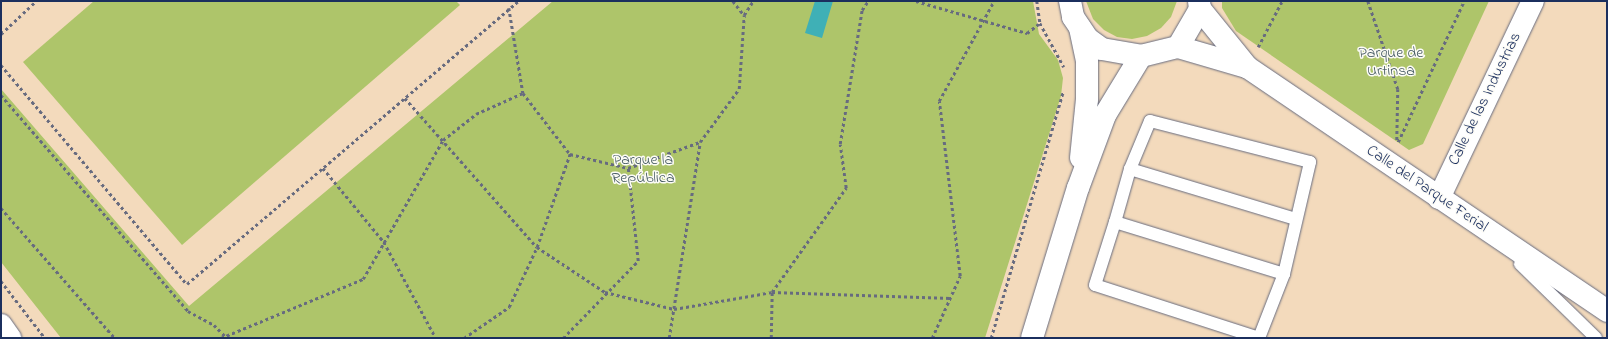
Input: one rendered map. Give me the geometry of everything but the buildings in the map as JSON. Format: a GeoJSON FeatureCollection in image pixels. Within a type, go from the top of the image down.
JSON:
{"type":"FeatureCollection","features":[{"type":"Feature","properties":{"kind":"street"},"geometry":{"type":"LineString","coordinates":[[1070,1],[1073,17],[1088,39],[1102,49],[1141,56],[1178,47],[1200,5]]}},
{"type":"Feature","properties":{"kind":"street","name":"Calle de las Industrias"},"geometry":{"type":"LineString","coordinates":[[1439,198],[1533,1]]}},
{"type":"Feature","properties":{"kind":"street","name":"Calle del Parque Ferial"},"geometry":{"type":"LineString","coordinates":[[1200,5],[1247,67]]}},
{"type":"Feature","properties":{"kind":"street"},"geometry":{"type":"LineString","coordinates":[[1078,188],[1087,91],[1087,61],[1080,26]]}},
{"type":"Feature","properties":{"kind":"street","name":"Calle del Parque Ferial"},"geometry":{"type":"LineString","coordinates":[[1178,47],[1247,67],[1607,311]]}},
{"type":"Feature","properties":{"kind":"street"},"geometry":{"type":"LineString","coordinates":[[1032,338],[1078,188],[1105,115],[1141,56]]}},
{"type":"Feature","properties":{"kind":"street"},"geometry":{"type":"LineString","coordinates":[[1,325],[10,338]]}},
{"type":"Feature","properties":{"kind":"lane"},"geometry":{"type":"LineString","coordinates":[[1150,121],[1310,162],[1284,274],[1259,338],[1095,285],[1130,169],[1150,121]]}},
{"type":"Feature","properties":{"kind":"lane"},"geometry":{"type":"LineString","coordinates":[[1130,169],[1296,219]]}},
{"type":"Feature","properties":{"kind":"lane"},"geometry":{"type":"LineString","coordinates":[[1439,198],[1532,273],[1596,338]]}},
{"type":"Feature","properties":{"kind":"lane"},"geometry":{"type":"LineString","coordinates":[[1115,222],[1284,274]]}},
{"type":"Feature","properties":{"kind":"path"},"geometry":{"type":"LineString","coordinates":[[1,34],[36,1]]}},
{"type":"Feature","properties":{"kind":"path"},"geometry":{"type":"LineString","coordinates":[[1,65],[187,284],[518,1]]}},
{"type":"Feature","properties":{"kind":"path"},"geometry":{"type":"LineString","coordinates":[[733,1],[744,15]]}},
{"type":"Feature","properties":{"kind":"path"},"geometry":{"type":"LineString","coordinates":[[669,338],[700,142],[739,89],[744,15],[753,1]]}},
{"type":"Feature","properties":{"kind":"path"},"geometry":{"type":"LineString","coordinates":[[771,338],[772,292],[846,188],[840,144],[862,10],[868,1]]}},
{"type":"Feature","properties":{"kind":"path"},"geometry":{"type":"LineString","coordinates":[[916,1],[1027,33],[1040,23]]}},
{"type":"Feature","properties":{"kind":"path"},"geometry":{"type":"LineString","coordinates":[[932,338],[960,276],[939,101],[994,1]]}},
{"type":"Feature","properties":{"kind":"path"},"geometry":{"type":"LineString","coordinates":[[1037,1],[1040,23],[1067,74]]}},
{"type":"Feature","properties":{"kind":"path"},"geometry":{"type":"LineString","coordinates":[[1247,67],[1282,1]]}},
{"type":"Feature","properties":{"kind":"path"},"geometry":{"type":"LineString","coordinates":[[1368,1],[1398,89],[1397,146],[1464,1]]}},
{"type":"Feature","properties":{"kind":"path"},"geometry":{"type":"LineString","coordinates":[[509,8],[523,93],[570,154],[628,168],[700,142]]}},
{"type":"Feature","properties":{"kind":"path"},"geometry":{"type":"LineString","coordinates":[[991,338],[1064,87]]}},
{"type":"Feature","properties":{"kind":"path"},"geometry":{"type":"LineString","coordinates":[[221,338],[225,335],[364,279],[442,140],[476,114],[523,93]]}},
{"type":"Feature","properties":{"kind":"path"},"geometry":{"type":"LineString","coordinates":[[1,94],[188,311],[214,326],[227,338]]}},
{"type":"Feature","properties":{"kind":"path"},"geometry":{"type":"LineString","coordinates":[[405,98],[537,247],[605,292],[674,309],[772,292],[951,298]]}},
{"type":"Feature","properties":{"kind":"path"},"geometry":{"type":"LineString","coordinates":[[464,338],[509,307],[537,247],[570,154]]}},
{"type":"Feature","properties":{"kind":"path"},"geometry":{"type":"LineString","coordinates":[[323,168],[384,242],[436,338]]}},
{"type":"Feature","properties":{"kind":"path"},"geometry":{"type":"LineString","coordinates":[[563,338],[605,292],[638,261],[628,168]]}},
{"type":"Feature","properties":{"kind":"path"},"geometry":{"type":"LineString","coordinates":[[1,208],[115,338]]}},
{"type":"Feature","properties":{"kind":"path"},"geometry":{"type":"LineString","coordinates":[[1,281],[46,338]]}},
{"type":"Feature","properties":{"kind":"green space"},"geometry":{"type":"Polygon","coordinates":[[[94,1],[456,1],[460,5],[182,245],[23,62],[94,1]]]}},
{"type":"Feature","properties":{"kind":"green space","name":"Parque la República"},"geometry":{"type":"Polygon","coordinates":[[[553,1],[1033,1],[1039,34],[1058,60],[1063,78],[1061,96],[985,338],[61,338],[1,262],[1,89],[189,306],[553,1]]]}},
{"type":"Feature","properties":{"kind":"green space"},"geometry":{"type":"Polygon","coordinates":[[[1086,1],[1177,1],[1171,17],[1161,28],[1147,36],[1132,39],[1117,37],[1104,30],[1093,19],[1086,1]]]}},
{"type":"Feature","properties":{"kind":"green space","name":"Parque de Urtinsa"},"geometry":{"type":"Polygon","coordinates":[[[1222,1],[1489,1],[1423,144],[1409,150],[1236,31],[1222,8],[1222,1]]]}},
{"type":"Feature","properties":{"kind":"water"},"geometry":{"type":"Polygon","coordinates":[[[815,1],[833,1],[822,38],[805,33],[815,1]]]}}]}
